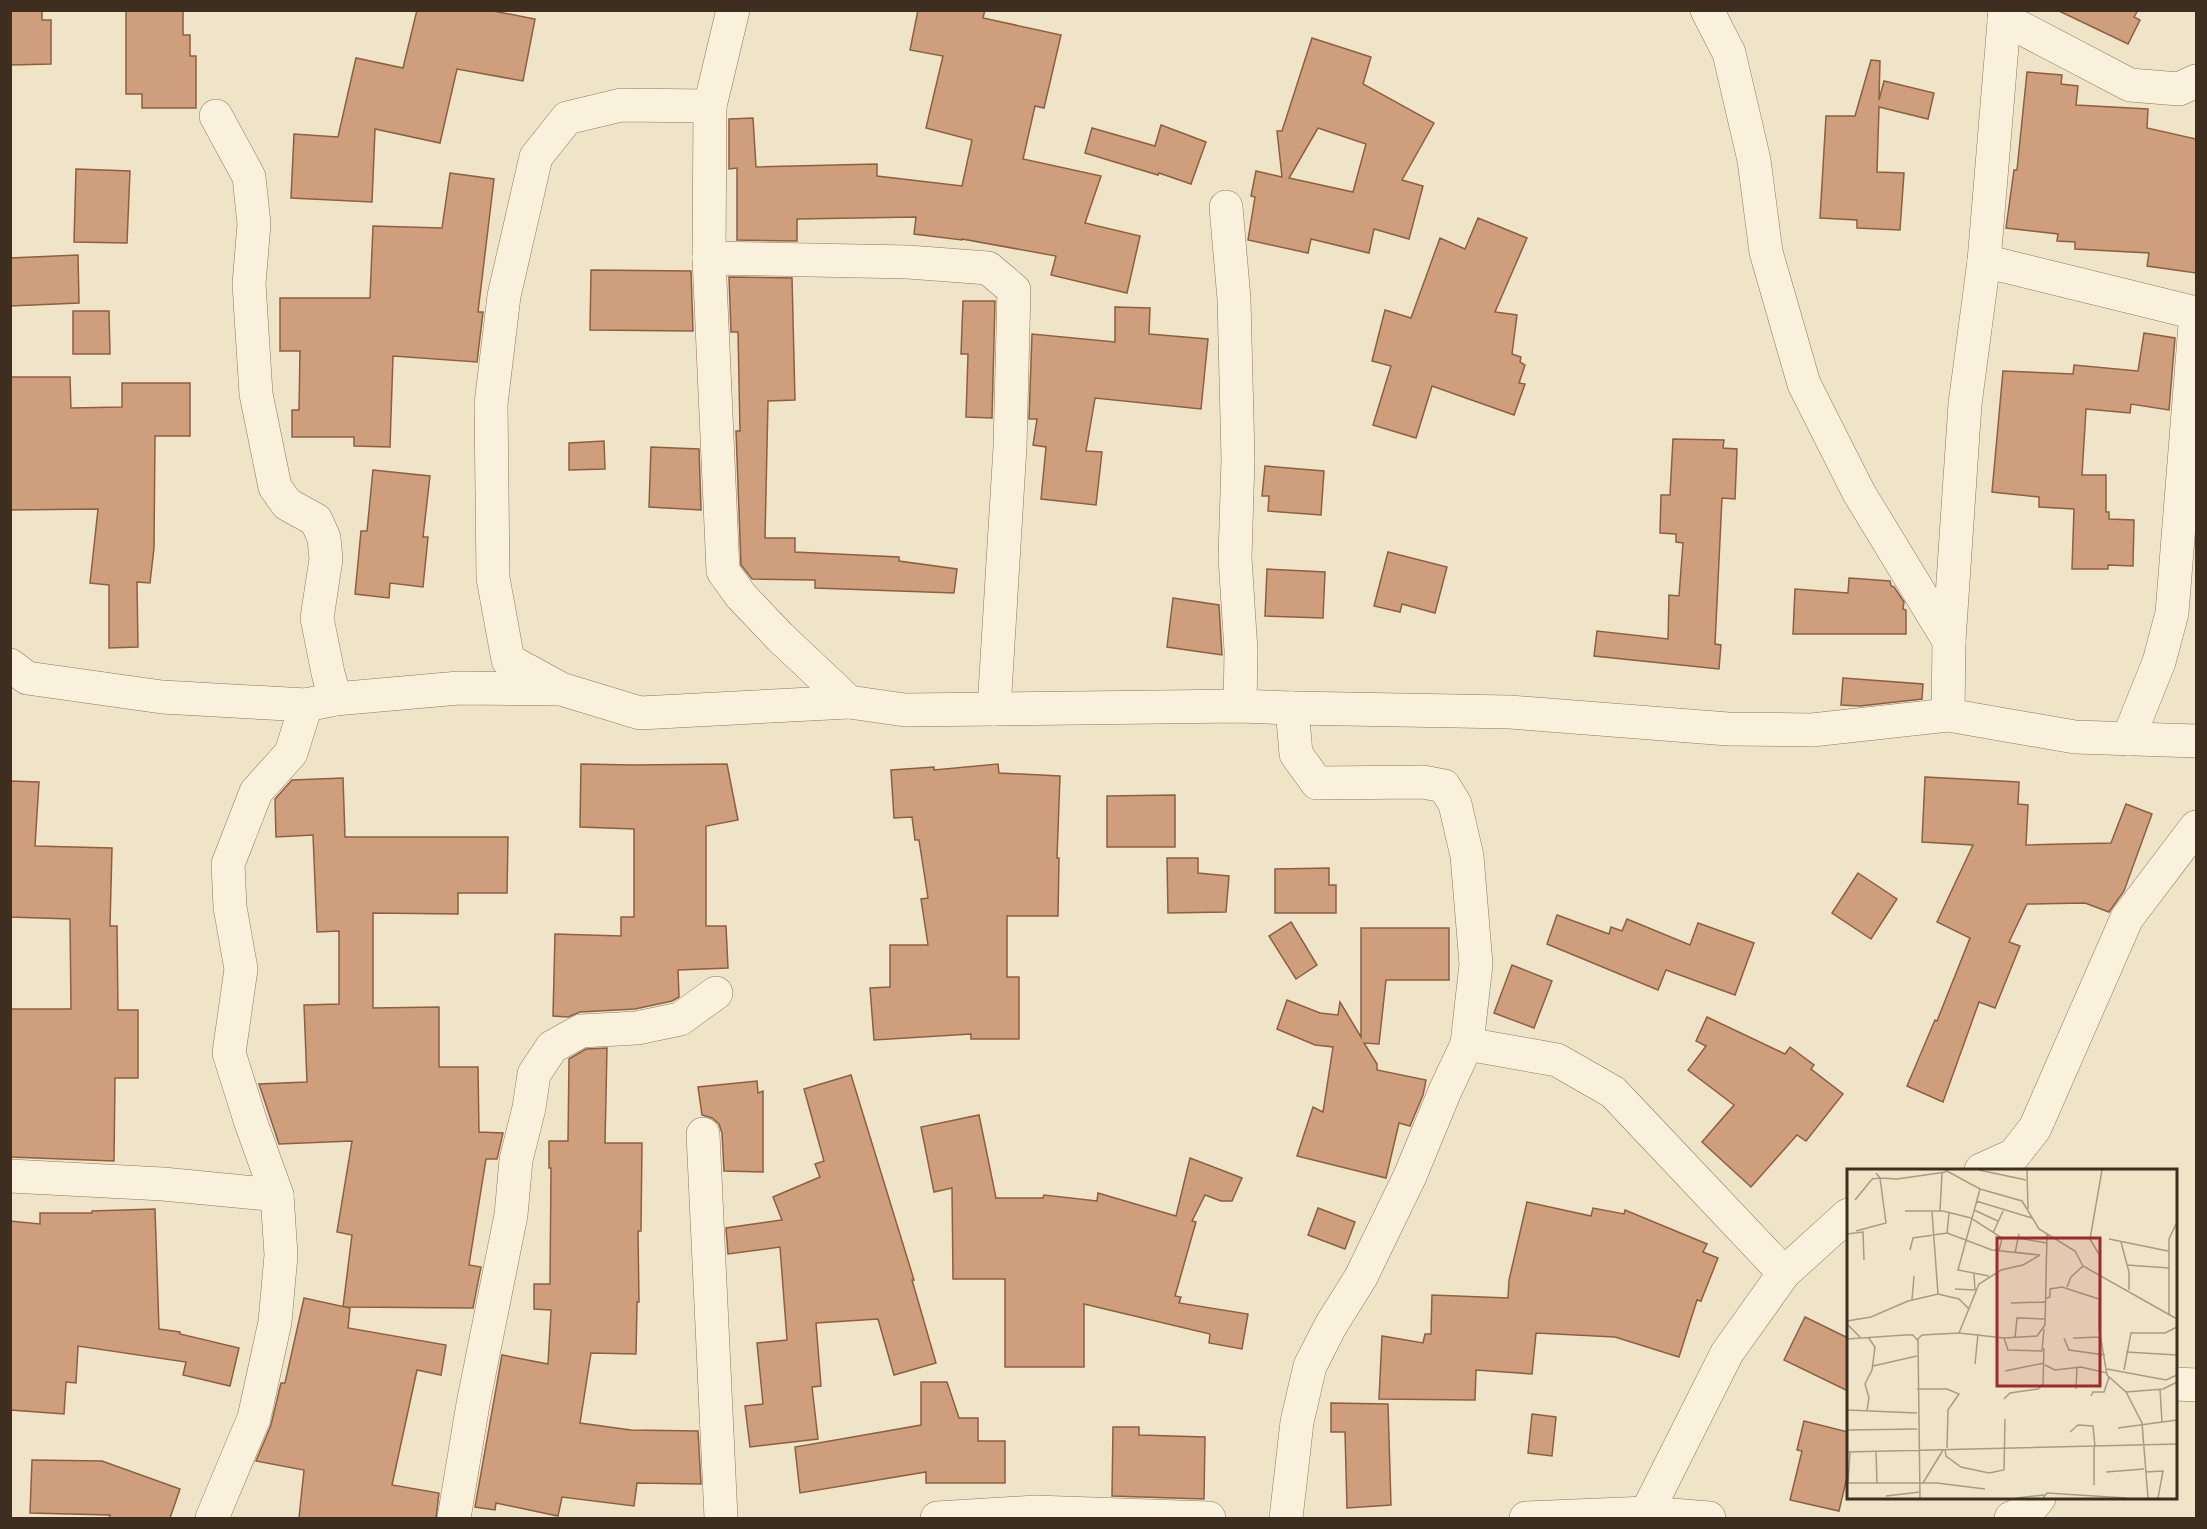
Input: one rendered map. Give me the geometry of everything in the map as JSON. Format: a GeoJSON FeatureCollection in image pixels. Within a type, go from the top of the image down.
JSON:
{"type":"FeatureCollection","features":[{"type":"Feature","properties":{"kind":"street"},"geometry":{"type":"LineString","coordinates":[[733,10],[710,106],[709,258],[723,571],[749,604],[849,702]]}},
{"type":"Feature","properties":{"kind":"street"},"geometry":{"type":"LineString","coordinates":[[1707,10],[1730,53],[1754,160],[1766,252],[1804,384],[1859,493],[1949,641]]}},
{"type":"Feature","properties":{"kind":"street"},"geometry":{"type":"LineString","coordinates":[[1948,716],[1949,641],[1965,404],[1984,261],[2004,15],[2130,85],[2179,89],[2196,81]]}},
{"type":"Feature","properties":{"kind":"street"},"geometry":{"type":"LineString","coordinates":[[710,106],[621,105],[567,118],[536,157],[504,296],[491,404],[493,578],[508,660],[561,689],[640,713],[849,702],[905,710],[1240,706],[1510,712],[1728,729],[1812,730],[1948,716],[2074,737],[2196,741]]}},
{"type":"Feature","properties":{"kind":"street"},"geometry":{"type":"LineString","coordinates":[[212,1518],[254,1419],[275,1322],[281,1255],[277,1195],[229,1053],[241,969],[230,906],[228,864],[256,792],[291,753],[320,702],[317,618],[326,559],[324,538],[316,520],[287,504],[275,487],[256,394],[249,284],[254,224],[249,177],[216,116]]}},
{"type":"Feature","properties":{"kind":"street"},"geometry":{"type":"LineString","coordinates":[[1226,207],[1234,299],[1238,459],[1235,558],[1241,651],[1240,706]]}},
{"type":"Feature","properties":{"kind":"street"},"geometry":{"type":"LineString","coordinates":[[709,258],[908,262],[988,268],[1014,290],[1010,447],[994,709]]}},
{"type":"Feature","properties":{"kind":"street"},"geometry":{"type":"LineString","coordinates":[[1984,261],[2196,313],[2184,615],[2159,662],[2128,739]]}},
{"type":"Feature","properties":{"kind":"street"},"geometry":{"type":"LineString","coordinates":[[10,665],[27,678],[162,697],[320,702],[459,688],[561,689]]}},
{"type":"Feature","properties":{"kind":"street"},"geometry":{"type":"LineString","coordinates":[[1286,1518],[1297,1422],[1310,1366],[1331,1325],[1361,1277],[1406,1186],[1467,1044],[1476,964],[1467,856],[1455,804],[1444,786],[1423,782],[1317,783],[1296,754],[1292,708]]}},
{"type":"Feature","properties":{"kind":"street"},"geometry":{"type":"LineString","coordinates":[[1983,1169],[2014,1155],[2035,1128],[2127,918],[2196,827]]}},
{"type":"Feature","properties":{"kind":"street"},"geometry":{"type":"LineString","coordinates":[[454,1518],[488,1326],[511,1215],[516,1160],[529,1108],[534,1074],[552,1047],[581,1031],[638,1028],[680,1019],[716,993]]}},
{"type":"Feature","properties":{"kind":"street"},"geometry":{"type":"LineString","coordinates":[[1467,1044],[1557,1060],[1614,1092],[1784,1273]]}},
{"type":"Feature","properties":{"kind":"street"},"geometry":{"type":"LineString","coordinates":[[703,1134],[722,1518]]}},
{"type":"Feature","properties":{"kind":"street"},"geometry":{"type":"LineString","coordinates":[[10,1176],[163,1184],[277,1195]]}},
{"type":"Feature","properties":{"kind":"street"},"geometry":{"type":"LineString","coordinates":[[1646,1516],[1727,1353],[1784,1273],[1847,1216]]}},
{"type":"Feature","properties":{"kind":"street"},"geometry":{"type":"LineString","coordinates":[[2177,1384],[2196,1385]]}},
{"type":"Feature","properties":{"kind":"street"},"geometry":{"type":"LineString","coordinates":[[2012,1518],[2028,1511],[2037,1499]]}},
{"type":"Feature","properties":{"kind":"street"},"geometry":{"type":"LineString","coordinates":[[937,1518],[1035,1512],[1209,1518]]}},
{"type":"Feature","properties":{"kind":"street"},"geometry":{"type":"LineString","coordinates":[[1526,1518],[1646,1516],[1709,1518]]}},
{"type":"Feature","properties":{"kind":"building"},"geometry":{"type":"Polygon","coordinates":[[[10,10],[42,10],[42,20],[51,20],[51,64],[10,65],[10,10]]]}},
{"type":"Feature","properties":{"kind":"building"},"geometry":{"type":"Polygon","coordinates":[[[126,10],[183,10],[183,35],[190,35],[190,56],[196,56],[196,108],[142,108],[142,94],[126,94],[126,10]]]}},
{"type":"Feature","properties":{"kind":"building"},"geometry":{"type":"Polygon","coordinates":[[[417,10],[488,10],[535,19],[523,81],[457,69],[440,143],[375,129],[372,202],[291,198],[294,134],[338,137],[356,58],[403,68],[417,10]]]}},
{"type":"Feature","properties":{"kind":"building"},"geometry":{"type":"Polygon","coordinates":[[[918,10],[985,10],[983,18],[1061,35],[1044,108],[1035,106],[1023,159],[1101,176],[1085,223],[1140,236],[1127,293],[1051,275],[1056,256],[962,239],[914,234],[916,217],[797,219],[797,241],[737,240],[737,168],[729,169],[729,119],[753,118],[756,167],[877,164],[877,176],[962,186],[972,140],[926,128],[943,56],[910,50],[918,10]]]}},
{"type":"Feature","properties":{"kind":"building"},"geometry":{"type":"Polygon","coordinates":[[[2057,10],[2138,10],[2134,17],[2140,20],[2128,44],[2057,10]]]}},
{"type":"Feature","properties":{"kind":"building"},"geometry":{"type":"Polygon","coordinates":[[[1312,38],[1371,57],[1363,84],[1434,123],[1402,180],[1423,186],[1409,239],[1374,229],[1369,253],[1311,239],[1308,253],[1248,240],[1255,197],[1251,196],[1256,171],[1282,177],[1277,131],[1282,131],[1312,38]],[[1318,128],[1289,178],[1353,192],[1366,144],[1318,128]]]}},
{"type":"Feature","properties":{"kind":"building"},"geometry":{"type":"Polygon","coordinates":[[[1871,60],[1880,61],[1879,100],[1884,81],[1934,93],[1928,119],[1879,107],[1877,172],[1904,173],[1900,230],[1857,228],[1857,220],[1820,218],[1826,116],[1855,116],[1871,60]]]}},
{"type":"Feature","properties":{"kind":"building"},"geometry":{"type":"Polygon","coordinates":[[[2027,72],[2062,75],[2061,84],[2078,86],[2076,105],[2148,109],[2147,128],[2196,139],[2196,273],[2147,266],[2149,253],[2075,249],[2075,242],[2057,241],[2058,234],[2006,228],[2014,170],[2017,170],[2027,72]]]}},
{"type":"Feature","properties":{"kind":"building"},"geometry":{"type":"Polygon","coordinates":[[[1161,125],[1206,142],[1191,184],[1085,153],[1092,128],[1155,146],[1161,125]]]}},
{"type":"Feature","properties":{"kind":"building"},"geometry":{"type":"Polygon","coordinates":[[[76,169],[130,171],[127,243],[74,242],[76,169]]]}},
{"type":"Feature","properties":{"kind":"building"},"geometry":{"type":"Polygon","coordinates":[[[450,173],[494,179],[478,312],[483,312],[477,362],[393,356],[390,447],[354,446],[354,437],[292,437],[292,410],[299,410],[300,351],[280,351],[280,298],[370,298],[373,226],[442,228],[450,173]]]}},
{"type":"Feature","properties":{"kind":"building"},"geometry":{"type":"Polygon","coordinates":[[[1478,218],[1527,238],[1495,312],[1517,315],[1512,354],[1521,357],[1520,362],[1525,365],[1519,383],[1525,384],[1514,415],[1432,386],[1416,438],[1373,425],[1391,366],[1372,361],[1385,310],[1411,318],[1440,238],[1465,249],[1478,218]]]}},
{"type":"Feature","properties":{"kind":"building"},"geometry":{"type":"Polygon","coordinates":[[[78,255],[79,303],[10,306],[10,258],[78,255]]]}},
{"type":"Feature","properties":{"kind":"building"},"geometry":{"type":"Polygon","coordinates":[[[591,270],[691,271],[693,331],[590,330],[591,270]]]}},
{"type":"Feature","properties":{"kind":"building"},"geometry":{"type":"Polygon","coordinates":[[[729,277],[792,278],[795,400],[768,401],[765,538],[795,538],[795,552],[899,557],[899,561],[957,569],[954,593],[815,588],[815,580],[752,579],[741,565],[736,431],[740,431],[738,332],[731,332],[729,277]]]}},
{"type":"Feature","properties":{"kind":"building"},"geometry":{"type":"Polygon","coordinates":[[[963,301],[995,301],[992,418],[966,417],[968,354],[961,354],[963,301]]]}},
{"type":"Feature","properties":{"kind":"building"},"geometry":{"type":"Polygon","coordinates":[[[1115,307],[1150,308],[1149,334],[1208,339],[1201,409],[1095,398],[1086,451],[1102,452],[1096,505],[1041,499],[1046,447],[1033,445],[1037,419],[1029,419],[1032,334],[1115,342],[1115,307]]]}},
{"type":"Feature","properties":{"kind":"building"},"geometry":{"type":"Polygon","coordinates":[[[73,311],[109,311],[110,354],[73,354],[73,311]]]}},
{"type":"Feature","properties":{"kind":"building"},"geometry":{"type":"Polygon","coordinates":[[[2144,333],[2175,338],[2169,410],[2131,404],[2130,413],[2086,409],[2082,475],[2106,475],[2106,512],[2109,512],[2109,519],[2134,520],[2133,566],[2108,565],[2108,569],[2072,569],[2074,509],[2039,507],[2039,497],[1992,492],[2003,371],[2073,374],[2074,365],[2138,371],[2144,333]]]}},
{"type":"Feature","properties":{"kind":"building"},"geometry":{"type":"Polygon","coordinates":[[[10,377],[70,377],[71,408],[122,407],[122,383],[190,383],[190,436],[155,436],[154,548],[150,583],[137,582],[138,647],[109,648],[109,585],[90,583],[98,509],[10,510],[10,377]]]}},
{"type":"Feature","properties":{"kind":"building"},"geometry":{"type":"Polygon","coordinates":[[[1673,439],[1724,440],[1723,448],[1737,449],[1735,499],[1722,498],[1715,644],[1721,645],[1719,669],[1594,656],[1597,631],[1668,639],[1669,595],[1679,596],[1683,543],[1676,542],[1676,534],[1660,533],[1661,495],[1670,495],[1673,439]]]}},
{"type":"Feature","properties":{"kind":"building"},"geometry":{"type":"Polygon","coordinates":[[[604,441],[605,469],[569,470],[569,443],[604,441]]]}},
{"type":"Feature","properties":{"kind":"building"},"geometry":{"type":"Polygon","coordinates":[[[651,447],[699,449],[701,510],[649,507],[651,447]]]}},
{"type":"Feature","properties":{"kind":"building"},"geometry":{"type":"Polygon","coordinates":[[[1265,466],[1324,471],[1321,515],[1268,511],[1269,496],[1262,496],[1265,466]]]}},
{"type":"Feature","properties":{"kind":"building"},"geometry":{"type":"Polygon","coordinates":[[[373,470],[430,476],[423,537],[428,537],[423,587],[390,583],[389,598],[355,594],[361,531],[367,531],[373,470]]]}},
{"type":"Feature","properties":{"kind":"building"},"geometry":{"type":"Polygon","coordinates":[[[1388,552],[1447,567],[1435,613],[1402,604],[1400,612],[1374,606],[1388,552]]]}},
{"type":"Feature","properties":{"kind":"building"},"geometry":{"type":"Polygon","coordinates":[[[1267,569],[1325,572],[1323,618],[1265,616],[1267,569]]]}},
{"type":"Feature","properties":{"kind":"building"},"geometry":{"type":"Polygon","coordinates":[[[1849,578],[1890,581],[1891,586],[1904,602],[1906,634],[1793,634],[1795,589],[1848,593],[1849,578]]]}},
{"type":"Feature","properties":{"kind":"building"},"geometry":{"type":"Polygon","coordinates":[[[1173,598],[1219,605],[1222,655],[1167,647],[1173,598]]]}},
{"type":"Feature","properties":{"kind":"building"},"geometry":{"type":"Polygon","coordinates":[[[1843,678],[1923,684],[1922,699],[1860,706],[1841,705],[1843,678]]]}},
{"type":"Feature","properties":{"kind":"building"},"geometry":{"type":"Polygon","coordinates":[[[581,764],[727,764],[738,820],[706,826],[706,926],[726,926],[728,968],[678,970],[679,997],[672,1001],[635,1009],[580,1012],[568,1017],[553,1016],[555,934],[621,936],[621,917],[634,917],[634,829],[580,827],[581,764]]]}},
{"type":"Feature","properties":{"kind":"building"},"geometry":{"type":"Polygon","coordinates":[[[998,764],[999,773],[1060,776],[1057,858],[1059,858],[1058,916],[1007,916],[1007,977],[1019,977],[1019,1039],[971,1039],[971,1034],[874,1040],[870,988],[890,987],[890,945],[928,945],[921,899],[928,898],[919,840],[915,840],[912,817],[894,818],[891,770],[934,767],[934,770],[998,764]]]}},
{"type":"Feature","properties":{"kind":"building"},"geometry":{"type":"Polygon","coordinates":[[[1925,777],[2019,782],[2018,804],[2028,805],[2026,845],[2111,843],[2126,804],[2152,814],[2124,891],[2109,912],[2085,903],[2027,904],[2009,942],[2020,946],[1995,1008],[1979,1002],[1943,1102],[1907,1086],[1935,1020],[1937,1021],[1970,938],[1937,922],[1973,845],[1922,842],[1925,777]]]}},
{"type":"Feature","properties":{"kind":"building"},"geometry":{"type":"Polygon","coordinates":[[[343,778],[345,837],[508,837],[507,893],[458,893],[458,914],[373,913],[373,1008],[439,1007],[439,1067],[478,1067],[479,1132],[503,1133],[497,1159],[486,1159],[469,1265],[481,1267],[473,1308],[343,1307],[352,1235],[337,1232],[352,1141],[279,1144],[259,1084],[307,1082],[304,1005],[339,1004],[339,931],[317,932],[313,835],[276,837],[275,799],[292,780],[343,778]]]}},
{"type":"Feature","properties":{"kind":"building"},"geometry":{"type":"Polygon","coordinates":[[[10,781],[39,782],[35,846],[112,848],[110,926],[117,926],[118,1010],[138,1010],[138,1078],[115,1078],[114,1161],[10,1157],[10,1009],[71,1009],[70,919],[10,917],[10,781]]]}},
{"type":"Feature","properties":{"kind":"building"},"geometry":{"type":"Polygon","coordinates":[[[1175,795],[1175,847],[1107,847],[1107,796],[1175,795]]]}},
{"type":"Feature","properties":{"kind":"building"},"geometry":{"type":"Polygon","coordinates":[[[1167,858],[1198,858],[1198,873],[1229,876],[1226,912],[1168,913],[1167,858]]]}},
{"type":"Feature","properties":{"kind":"building"},"geometry":{"type":"Polygon","coordinates":[[[1329,868],[1329,885],[1336,885],[1336,913],[1275,913],[1275,869],[1329,868]]]}},
{"type":"Feature","properties":{"kind":"building"},"geometry":{"type":"Polygon","coordinates":[[[1858,873],[1897,899],[1871,939],[1832,913],[1858,873]]]}},
{"type":"Feature","properties":{"kind":"building"},"geometry":{"type":"Polygon","coordinates":[[[1557,915],[1609,934],[1611,927],[1622,931],[1627,919],[1690,945],[1698,923],[1754,943],[1735,995],[1666,970],[1658,990],[1547,944],[1557,915]]]}},
{"type":"Feature","properties":{"kind":"building"},"geometry":{"type":"Polygon","coordinates":[[[1291,922],[1317,965],[1296,979],[1269,936],[1291,922]]]}},
{"type":"Feature","properties":{"kind":"building"},"geometry":{"type":"Polygon","coordinates":[[[1361,928],[1449,928],[1449,980],[1386,980],[1379,1044],[1364,1043],[1377,1064],[1377,1070],[1426,1080],[1423,1095],[1410,1126],[1399,1123],[1386,1178],[1297,1156],[1313,1107],[1323,1112],[1333,1047],[1315,1045],[1277,1029],[1287,1000],[1320,1013],[1338,1015],[1340,1002],[1361,1037],[1361,928]]]}},
{"type":"Feature","properties":{"kind":"building"},"geometry":{"type":"Polygon","coordinates":[[[1512,965],[1552,981],[1534,1028],[1494,1013],[1512,965]]]}},
{"type":"Feature","properties":{"kind":"building"},"geometry":{"type":"Polygon","coordinates":[[[1707,1017],[1785,1054],[1790,1047],[1814,1065],[1811,1069],[1843,1094],[1806,1141],[1797,1135],[1751,1187],[1702,1142],[1734,1105],[1688,1070],[1706,1046],[1696,1041],[1707,1017]]]}},
{"type":"Feature","properties":{"kind":"building"},"geometry":{"type":"Polygon","coordinates":[[[607,1048],[605,1143],[642,1143],[636,1354],[591,1353],[580,1423],[631,1430],[698,1431],[701,1484],[637,1483],[634,1506],[562,1497],[558,1516],[496,1503],[495,1510],[475,1507],[502,1355],[548,1364],[551,1310],[534,1309],[534,1284],[550,1284],[551,1168],[549,1168],[549,1141],[568,1141],[569,1059],[586,1049],[607,1048]]]}},
{"type":"Feature","properties":{"kind":"building"},"geometry":{"type":"Polygon","coordinates":[[[851,1075],[914,1280],[912,1280],[936,1363],[894,1375],[878,1319],[816,1323],[821,1386],[812,1387],[818,1439],[750,1447],[745,1406],[763,1404],[757,1343],[787,1340],[780,1247],[728,1254],[726,1228],[782,1220],[773,1197],[820,1177],[815,1164],[824,1161],[804,1089],[851,1075]]]}},
{"type":"Feature","properties":{"kind":"building"},"geometry":{"type":"Polygon","coordinates":[[[757,1081],[758,1093],[763,1091],[763,1172],[724,1171],[722,1133],[719,1124],[712,1118],[702,1115],[698,1087],[757,1081]]]}},
{"type":"Feature","properties":{"kind":"building"},"geometry":{"type":"Polygon","coordinates":[[[979,1115],[996,1198],[1043,1198],[1044,1195],[1097,1201],[1098,1193],[1176,1216],[1190,1158],[1242,1178],[1232,1201],[1221,1201],[1205,1195],[1192,1221],[1196,1222],[1175,1296],[1181,1297],[1179,1303],[1248,1314],[1242,1349],[1209,1343],[1210,1334],[1084,1304],[1084,1367],[1005,1367],[1005,1279],[953,1279],[952,1188],[934,1192],[921,1127],[979,1115]]]}},
{"type":"Feature","properties":{"kind":"building"},"geometry":{"type":"Polygon","coordinates":[[[1527,1202],[1591,1216],[1593,1208],[1624,1214],[1625,1210],[1707,1244],[1703,1252],[1718,1258],[1701,1301],[1697,1300],[1679,1357],[1615,1337],[1536,1333],[1532,1374],[1476,1370],[1475,1400],[1379,1399],[1382,1336],[1423,1343],[1425,1334],[1431,1334],[1432,1295],[1508,1298],[1509,1280],[1527,1202]]]}},
{"type":"Feature","properties":{"kind":"building"},"geometry":{"type":"Polygon","coordinates":[[[1318,1208],[1355,1222],[1345,1249],[1308,1235],[1318,1208]]]}},
{"type":"Feature","properties":{"kind":"building"},"geometry":{"type":"Polygon","coordinates":[[[155,1209],[159,1329],[180,1332],[180,1334],[239,1348],[230,1386],[183,1375],[186,1362],[78,1346],[76,1383],[66,1382],[64,1414],[10,1410],[10,1221],[40,1224],[40,1213],[92,1213],[92,1211],[155,1209]]]}},
{"type":"Feature","properties":{"kind":"building"},"geometry":{"type":"Polygon","coordinates":[[[304,1298],[350,1308],[348,1328],[446,1345],[441,1375],[417,1370],[392,1485],[439,1493],[436,1518],[299,1518],[304,1470],[256,1461],[271,1425],[281,1383],[285,1383],[304,1298]]]}},
{"type":"Feature","properties":{"kind":"building"},"geometry":{"type":"Polygon","coordinates":[[[1805,1317],[1847,1338],[1847,1391],[1784,1360],[1805,1317]]]}},
{"type":"Feature","properties":{"kind":"building"},"geometry":{"type":"Polygon","coordinates":[[[921,1382],[947,1382],[959,1418],[978,1418],[978,1441],[1005,1441],[1005,1483],[926,1483],[926,1472],[800,1493],[795,1447],[921,1425],[921,1382]]]}},
{"type":"Feature","properties":{"kind":"building"},"geometry":{"type":"Polygon","coordinates":[[[1331,1403],[1388,1404],[1391,1505],[1347,1508],[1345,1432],[1331,1432],[1331,1403]]]}},
{"type":"Feature","properties":{"kind":"building"},"geometry":{"type":"Polygon","coordinates":[[[1532,1414],[1556,1417],[1552,1456],[1528,1453],[1532,1414]]]}},
{"type":"Feature","properties":{"kind":"building"},"geometry":{"type":"Polygon","coordinates":[[[1804,1421],[1847,1432],[1847,1477],[1839,1511],[1790,1500],[1802,1451],[1797,1450],[1804,1421]]]}},
{"type":"Feature","properties":{"kind":"building"},"geometry":{"type":"Polygon","coordinates":[[[1113,1427],[1139,1427],[1139,1435],[1205,1437],[1204,1499],[1112,1496],[1113,1427]]]}},
{"type":"Feature","properties":{"kind":"building"},"geometry":{"type":"Polygon","coordinates":[[[32,1460],[102,1461],[180,1489],[170,1518],[109,1518],[110,1515],[30,1513],[32,1460]]]}}]}
